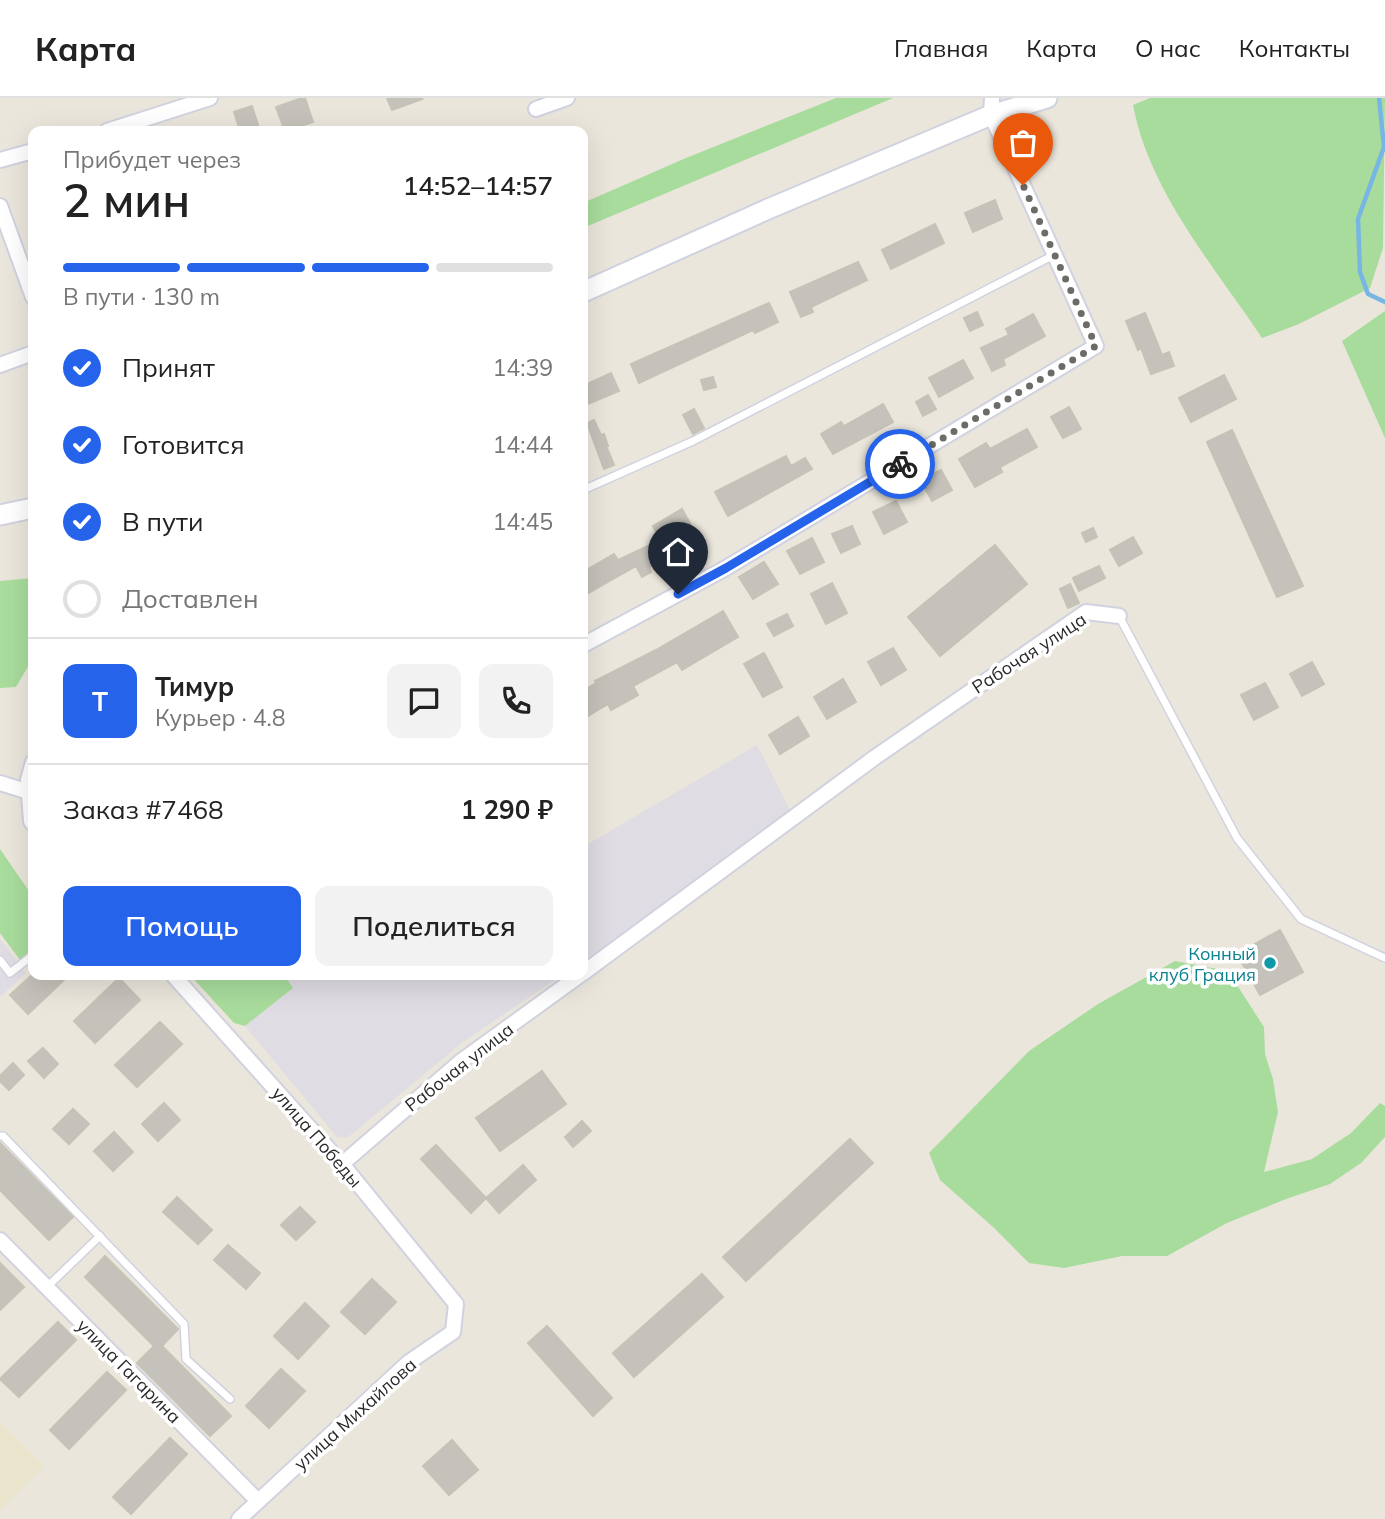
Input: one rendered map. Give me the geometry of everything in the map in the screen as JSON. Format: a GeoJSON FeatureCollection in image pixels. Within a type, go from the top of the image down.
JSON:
{"type":"FeatureCollection","features":[{"type":"Feature","properties":{"kind":"main road"},"geometry":{"type":"LineString","coordinates":[[588,290],[992,106],[1047,98]]}},
{"type":"Feature","properties":{"kind":"main road"},"geometry":{"type":"LineString","coordinates":[[0,515],[28,509]]}},
{"type":"Feature","properties":{"kind":"street"},"geometry":{"type":"LineString","coordinates":[[123,126],[210,98]]}},
{"type":"Feature","properties":{"kind":"street"},"geometry":{"type":"LineString","coordinates":[[536,109],[566,98]]}},
{"type":"Feature","properties":{"kind":"street"},"geometry":{"type":"LineString","coordinates":[[588,642],[726,568],[1096,346],[992,106]]}},
{"type":"Feature","properties":{"kind":"street"},"geometry":{"type":"LineString","coordinates":[[0,160],[28,152]]}},
{"type":"Feature","properties":{"kind":"street"},"geometry":{"type":"LineString","coordinates":[[0,206],[28,283]]}},
{"type":"Feature","properties":{"kind":"street"},"geometry":{"type":"LineString","coordinates":[[0,365],[28,355]]}},
{"type":"Feature","properties":{"kind":"street","name":"Рабочая улица"},"geometry":{"type":"LineString","coordinates":[[588,970],[874,758],[1086,612],[1119,616]]}},
{"type":"Feature","properties":{"kind":"street"},"geometry":{"type":"LineString","coordinates":[[0,783],[28,792]]}},
{"type":"Feature","properties":{"kind":"street","name":"улица Победы"},"geometry":{"type":"LineString","coordinates":[[177,980],[341,1164],[456,1304]]}},
{"type":"Feature","properties":{"kind":"street","name":"Рабочая улица"},"geometry":{"type":"LineString","coordinates":[[341,1164],[460,1062],[574,980]]}},
{"type":"Feature","properties":{"kind":"street","name":"улица Гагарина"},"geometry":{"type":"LineString","coordinates":[[0,1240],[258,1501]]}},
{"type":"Feature","properties":{"kind":"street","name":"улица Михайлова"},"geometry":{"type":"LineString","coordinates":[[239,1519],[409,1362],[453,1332],[456,1304]]}},
{"type":"Feature","properties":{"kind":"lane"},"geometry":{"type":"LineString","coordinates":[[588,488],[693,441],[1055,255]]}},
{"type":"Feature","properties":{"kind":"lane","name":"Рабочая улица"},"geometry":{"type":"LineString","coordinates":[[1119,616],[1237,838],[1301,919],[1385,958]]}},
{"type":"Feature","properties":{"kind":"lane"},"geometry":{"type":"LineString","coordinates":[[0,960],[10,973],[28,959]]}},
{"type":"Feature","properties":{"kind":"lane"},"geometry":{"type":"LineString","coordinates":[[0,1136],[3,1136],[184,1324],[186,1359],[230,1399]]}},
{"type":"Feature","properties":{"kind":"lane"},"geometry":{"type":"LineString","coordinates":[[47,1287],[100,1236]]}},
{"type":"Feature","properties":{"kind":"shaded area"},"geometry":{"type":"Polygon","coordinates":[[[757,745],[794,818],[588,958],[588,844],[757,745]]]}},
{"type":"Feature","properties":{"kind":"shaded area"},"geometry":{"type":"Polygon","coordinates":[[[0,939],[26,973],[1,996],[0,995],[0,939]]]}},
{"type":"Feature","properties":{"kind":"shaded area"},"geometry":{"type":"Polygon","coordinates":[[[287,980],[555,980],[463,1042],[347,1138],[337,1137],[245,1026],[293,988],[287,980]]]}},
{"type":"Feature","properties":{"kind":"shaded area"},"geometry":{"type":"Polygon","coordinates":[[[0,1422],[44,1466],[0,1510],[0,1422]]]}},
{"type":"Feature","properties":{"kind":"green space"},"geometry":{"type":"Polygon","coordinates":[[[836,98],[893,98],[588,226],[588,201],[836,98]]]}},
{"type":"Feature","properties":{"kind":"green space"},"geometry":{"type":"Polygon","coordinates":[[[1150,98],[1385,98],[1383,248],[1370,288],[1299,324],[1262,338],[1186,227],[1153,168],[1133,105],[1150,98]]]}},
{"type":"Feature","properties":{"kind":"green space"},"geometry":{"type":"Polygon","coordinates":[[[1385,311],[1385,438],[1342,341],[1385,311]]]}},
{"type":"Feature","properties":{"kind":"green space"},"geometry":{"type":"Polygon","coordinates":[[[28,578],[28,667],[16,687],[0,688],[0,581],[28,578]]]}},
{"type":"Feature","properties":{"kind":"green space"},"geometry":{"type":"Polygon","coordinates":[[[0,849],[28,890],[28,953],[20,960],[0,933],[0,849]]]}},
{"type":"Feature","properties":{"kind":"green space"},"geometry":{"type":"Polygon","coordinates":[[[1175,961],[1228,971],[1264,1027],[1265,1054],[1273,1079],[1278,1112],[1264,1172],[1312,1159],[1351,1133],[1380,1103],[1385,1106],[1385,1137],[1361,1163],[1330,1184],[1227,1223],[1167,1256],[1122,1256],[1064,1268],[1029,1263],[940,1180],[929,1153],[1029,1051],[1098,1004],[1175,961]]]}},
{"type":"Feature","properties":{"kind":"green space"},"geometry":{"type":"Polygon","coordinates":[[[195,980],[287,980],[293,988],[245,1026],[234,1023],[195,980]]]}},
{"type":"Feature","properties":{"kind":"building"},"geometry":{"type":"Polygon","coordinates":[[[305,98],[313,122],[301,126],[283,126],[276,107],[305,98]]]}},
{"type":"Feature","properties":{"kind":"building"},"geometry":{"type":"Polygon","coordinates":[[[387,98],[421,98],[422,99],[392,110],[387,98]]]}},
{"type":"Feature","properties":{"kind":"building"},"geometry":{"type":"Polygon","coordinates":[[[252,106],[258,126],[238,126],[234,112],[252,106]]]}},
{"type":"Feature","properties":{"kind":"building"},"geometry":{"type":"Polygon","coordinates":[[[995,200],[1002,219],[973,232],[965,213],[995,200]]]}},
{"type":"Feature","properties":{"kind":"building"},"geometry":{"type":"Polygon","coordinates":[[[935,224],[944,243],[891,269],[882,250],[935,224]]]}},
{"type":"Feature","properties":{"kind":"building"},"geometry":{"type":"Polygon","coordinates":[[[858,262],[867,280],[811,307],[813,312],[801,317],[790,292],[858,262]]]}},
{"type":"Feature","properties":{"kind":"building"},"geometry":{"type":"Polygon","coordinates":[[[769,303],[778,322],[755,333],[753,330],[639,383],[631,364],[769,303]]]}},
{"type":"Feature","properties":{"kind":"building"},"geometry":{"type":"Polygon","coordinates":[[[977,312],[983,325],[970,331],[964,318],[977,312]]]}},
{"type":"Feature","properties":{"kind":"building"},"geometry":{"type":"Polygon","coordinates":[[[1145,313],[1162,355],[1169,352],[1174,366],[1151,374],[1126,321],[1145,313]]]}},
{"type":"Feature","properties":{"kind":"building"},"geometry":{"type":"Polygon","coordinates":[[[1033,314],[1045,336],[1003,359],[1005,365],[992,371],[981,348],[1009,335],[1006,329],[1033,314]]]}},
{"type":"Feature","properties":{"kind":"building"},"geometry":{"type":"Polygon","coordinates":[[[963,360],[973,378],[939,397],[929,378],[963,360]]]}},
{"type":"Feature","properties":{"kind":"building"},"geometry":{"type":"Polygon","coordinates":[[[611,373],[619,391],[588,404],[588,384],[611,373]]]}},
{"type":"Feature","properties":{"kind":"building"},"geometry":{"type":"Polygon","coordinates":[[[1224,375],[1236,399],[1191,422],[1179,398],[1224,375]]]}},
{"type":"Feature","properties":{"kind":"building"},"geometry":{"type":"Polygon","coordinates":[[[713,377],[716,387],[704,390],[701,380],[713,377]]]}},
{"type":"Feature","properties":{"kind":"building"},"geometry":{"type":"Polygon","coordinates":[[[928,395],[936,409],[923,416],[916,402],[928,395]]]}},
{"type":"Feature","properties":{"kind":"building"},"geometry":{"type":"Polygon","coordinates":[[[883,404],[893,422],[833,454],[821,434],[841,422],[844,426],[883,404]]]}},
{"type":"Feature","properties":{"kind":"building"},"geometry":{"type":"Polygon","coordinates":[[[1069,407],[1081,429],[1063,438],[1051,417],[1069,407]]]}},
{"type":"Feature","properties":{"kind":"building"},"geometry":{"type":"Polygon","coordinates":[[[694,409],[704,428],[693,434],[683,415],[694,409]]]}},
{"type":"Feature","properties":{"kind":"building"},"geometry":{"type":"Polygon","coordinates":[[[594,420],[601,435],[604,434],[614,465],[604,469],[588,423],[594,420]]]}},
{"type":"Feature","properties":{"kind":"building"},"geometry":{"type":"Polygon","coordinates":[[[1027,429],[1037,447],[1000,467],[1002,472],[975,487],[959,459],[986,443],[990,449],[1027,429]]]}},
{"type":"Feature","properties":{"kind":"building"},"geometry":{"type":"Polygon","coordinates":[[[1232,430],[1303,586],[1277,597],[1207,442],[1232,430]]]}},
{"type":"Feature","properties":{"kind":"building"},"geometry":{"type":"Polygon","coordinates":[[[786,456],[791,466],[805,458],[812,469],[728,516],[715,492],[786,456]]]}},
{"type":"Feature","properties":{"kind":"building"},"geometry":{"type":"Polygon","coordinates":[[[941,470],[952,490],[932,501],[921,480],[941,470]]]}},
{"type":"Feature","properties":{"kind":"building"},"geometry":{"type":"Polygon","coordinates":[[[896,501],[907,522],[884,534],[873,512],[896,501]]]}},
{"type":"Feature","properties":{"kind":"building"},"geometry":{"type":"Polygon","coordinates":[[[682,509],[696,534],[661,554],[664,559],[649,567],[651,572],[642,577],[636,566],[588,593],[588,569],[614,554],[618,560],[661,540],[653,526],[682,509]]]}},
{"type":"Feature","properties":{"kind":"building"},"geometry":{"type":"Polygon","coordinates":[[[852,526],[860,544],[841,553],[832,534],[852,526]]]}},
{"type":"Feature","properties":{"kind":"building"},"geometry":{"type":"Polygon","coordinates":[[[1093,528],[1097,537],[1086,542],[1082,533],[1093,528]]]}},
{"type":"Feature","properties":{"kind":"building"},"geometry":{"type":"Polygon","coordinates":[[[1133,537],[1142,553],[1119,566],[1110,550],[1133,537]]]}},
{"type":"Feature","properties":{"kind":"building"},"geometry":{"type":"Polygon","coordinates":[[[812,538],[824,562],[800,574],[787,551],[812,538]]]}},
{"type":"Feature","properties":{"kind":"building"},"geometry":{"type":"Polygon","coordinates":[[[995,545],[1027,584],[940,656],[908,617],[995,545]]]}},
{"type":"Feature","properties":{"kind":"building"},"geometry":{"type":"Polygon","coordinates":[[[764,562],[778,584],[753,599],[739,577],[764,562]]]}},
{"type":"Feature","properties":{"kind":"building"},"geometry":{"type":"Polygon","coordinates":[[[1099,566],[1105,578],[1079,591],[1073,578],[1099,566]]]}},
{"type":"Feature","properties":{"kind":"building"},"geometry":{"type":"Polygon","coordinates":[[[832,583],[847,613],[826,624],[811,594],[832,583]]]}},
{"type":"Feature","properties":{"kind":"building"},"geometry":{"type":"Polygon","coordinates":[[[1070,584],[1079,603],[1068,608],[1060,589],[1070,584]]]}},
{"type":"Feature","properties":{"kind":"building"},"geometry":{"type":"Polygon","coordinates":[[[723,611],[738,637],[682,670],[677,662],[633,686],[638,695],[611,710],[608,704],[588,716],[588,688],[596,683],[595,681],[723,611]]]}},
{"type":"Feature","properties":{"kind":"building"},"geometry":{"type":"Polygon","coordinates":[[[787,614],[793,626],[774,636],[767,624],[787,614]]]}},
{"type":"Feature","properties":{"kind":"building"},"geometry":{"type":"Polygon","coordinates":[[[893,648],[906,670],[881,685],[868,662],[893,648]]]}},
{"type":"Feature","properties":{"kind":"building"},"geometry":{"type":"Polygon","coordinates":[[[764,653],[782,687],[763,697],[744,664],[764,653]]]}},
{"type":"Feature","properties":{"kind":"building"},"geometry":{"type":"Polygon","coordinates":[[[1312,662],[1324,684],[1302,696],[1290,674],[1312,662]]]}},
{"type":"Feature","properties":{"kind":"building"},"geometry":{"type":"Polygon","coordinates":[[[843,679],[856,702],[827,719],[814,697],[843,679]]]}},
{"type":"Feature","properties":{"kind":"building"},"geometry":{"type":"Polygon","coordinates":[[[1265,683],[1278,707],[1254,720],[1241,695],[1265,683]]]}},
{"type":"Feature","properties":{"kind":"building"},"geometry":{"type":"Polygon","coordinates":[[[798,717],[809,736],[780,754],[769,735],[798,717]]]}},
{"type":"Feature","properties":{"kind":"building","name":"Конный клуб Грация"},"geometry":{"type":"Polygon","coordinates":[[[1280,930],[1303,972],[1260,995],[1237,954],[1280,930]]]}},
{"type":"Feature","properties":{"kind":"building"},"geometry":{"type":"Polygon","coordinates":[[[28,979],[64,980],[28,1014],[10,995],[28,979]]]}},
{"type":"Feature","properties":{"kind":"building"},"geometry":{"type":"Polygon","coordinates":[[[117,980],[121,980],[140,1000],[95,1043],[74,1021],[117,980]]]}},
{"type":"Feature","properties":{"kind":"building"},"geometry":{"type":"Polygon","coordinates":[[[160,1022],[182,1044],[137,1087],[115,1065],[160,1022]]]}},
{"type":"Feature","properties":{"kind":"building"},"geometry":{"type":"Polygon","coordinates":[[[43,1048],[58,1064],[44,1078],[28,1061],[43,1048]]]}},
{"type":"Feature","properties":{"kind":"building"},"geometry":{"type":"Polygon","coordinates":[[[13,1063],[24,1075],[9,1090],[0,1081],[0,1076],[13,1063]]]}},
{"type":"Feature","properties":{"kind":"building"},"geometry":{"type":"Polygon","coordinates":[[[542,1071],[566,1104],[500,1151],[476,1118],[542,1071]]]}},
{"type":"Feature","properties":{"kind":"building"},"geometry":{"type":"Polygon","coordinates":[[[164,1103],[180,1120],[158,1141],[142,1124],[164,1103]]]}},
{"type":"Feature","properties":{"kind":"building"},"geometry":{"type":"Polygon","coordinates":[[[73,1109],[89,1124],[69,1144],[53,1129],[73,1109]]]}},
{"type":"Feature","properties":{"kind":"building"},"geometry":{"type":"Polygon","coordinates":[[[582,1121],[591,1131],[573,1147],[565,1137],[582,1121]]]}},
{"type":"Feature","properties":{"kind":"building"},"geometry":{"type":"Polygon","coordinates":[[[114,1132],[133,1152],[113,1171],[94,1151],[114,1132]]]}},
{"type":"Feature","properties":{"kind":"building"},"geometry":{"type":"Polygon","coordinates":[[[850,1139],[873,1163],[746,1281],[723,1257],[850,1139]]]}},
{"type":"Feature","properties":{"kind":"building"},"geometry":{"type":"Polygon","coordinates":[[[0,1143],[73,1217],[49,1240],[0,1190],[0,1143]]]}},
{"type":"Feature","properties":{"kind":"building"},"geometry":{"type":"Polygon","coordinates":[[[436,1145],[486,1198],[471,1213],[421,1159],[436,1145]]]}},
{"type":"Feature","properties":{"kind":"building"},"geometry":{"type":"Polygon","coordinates":[[[523,1165],[536,1180],[499,1213],[486,1198],[523,1165]]]}},
{"type":"Feature","properties":{"kind":"building"},"geometry":{"type":"Polygon","coordinates":[[[177,1197],[212,1230],[198,1244],[163,1212],[177,1197]]]}},
{"type":"Feature","properties":{"kind":"building"},"geometry":{"type":"Polygon","coordinates":[[[300,1207],[315,1222],[296,1240],[281,1225],[300,1207]]]}},
{"type":"Feature","properties":{"kind":"building"},"geometry":{"type":"Polygon","coordinates":[[[228,1245],[260,1273],[246,1289],[214,1260],[228,1245]]]}},
{"type":"Feature","properties":{"kind":"building"},"geometry":{"type":"Polygon","coordinates":[[[105,1256],[178,1329],[162,1346],[231,1416],[210,1436],[137,1363],[154,1346],[85,1277],[105,1256]]]}},
{"type":"Feature","properties":{"kind":"building"},"geometry":{"type":"Polygon","coordinates":[[[0,1263],[24,1287],[0,1310],[0,1263]]]}},
{"type":"Feature","properties":{"kind":"building"},"geometry":{"type":"Polygon","coordinates":[[[702,1274],[723,1297],[634,1377],[613,1353],[702,1274]]]}},
{"type":"Feature","properties":{"kind":"building"},"geometry":{"type":"Polygon","coordinates":[[[372,1279],[396,1302],[365,1334],[341,1312],[372,1279]]]}},
{"type":"Feature","properties":{"kind":"building"},"geometry":{"type":"Polygon","coordinates":[[[305,1303],[329,1326],[298,1359],[274,1336],[305,1303]]]}},
{"type":"Feature","properties":{"kind":"building"},"geometry":{"type":"Polygon","coordinates":[[[58,1322],[76,1340],[19,1397],[0,1379],[58,1322]]]}},
{"type":"Feature","properties":{"kind":"building"},"geometry":{"type":"Polygon","coordinates":[[[547,1326],[612,1398],[593,1416],[528,1343],[547,1326]]]}},
{"type":"Feature","properties":{"kind":"building"},"geometry":{"type":"Polygon","coordinates":[[[281,1369],[305,1391],[269,1428],[246,1406],[281,1369]]]}},
{"type":"Feature","properties":{"kind":"building"},"geometry":{"type":"Polygon","coordinates":[[[107,1372],[126,1390],[69,1449],[50,1430],[107,1372]]]}},
{"type":"Feature","properties":{"kind":"building"},"geometry":{"type":"Polygon","coordinates":[[[170,1438],[187,1454],[131,1514],[113,1497],[170,1438]]]}},
{"type":"Feature","properties":{"kind":"building"},"geometry":{"type":"Polygon","coordinates":[[[452,1440],[478,1470],[449,1495],[423,1466],[452,1440]]]}},
{"type":"Feature","properties":{"kind":"waterway"},"geometry":{"type":"LineString","coordinates":[[1379,98],[1384,147],[1358,219],[1360,272],[1368,294],[1385,302]]}},
{"type":"Feature","properties":{"kind":"way so far"},"geometry":{"type":"LineString","coordinates":[[900,464],[1096,346],[1023,185]]}},
{"type":"Feature","properties":{"kind":"place","name":"Конный клуб Грация"},"geometry":{"type":"Point","coordinates":[1270,963]}},
{"type":"Feature","properties":{"kind":"route"},"geometry":{"type":"LineString","coordinates":[[678,594],[900,464]]}}]}
